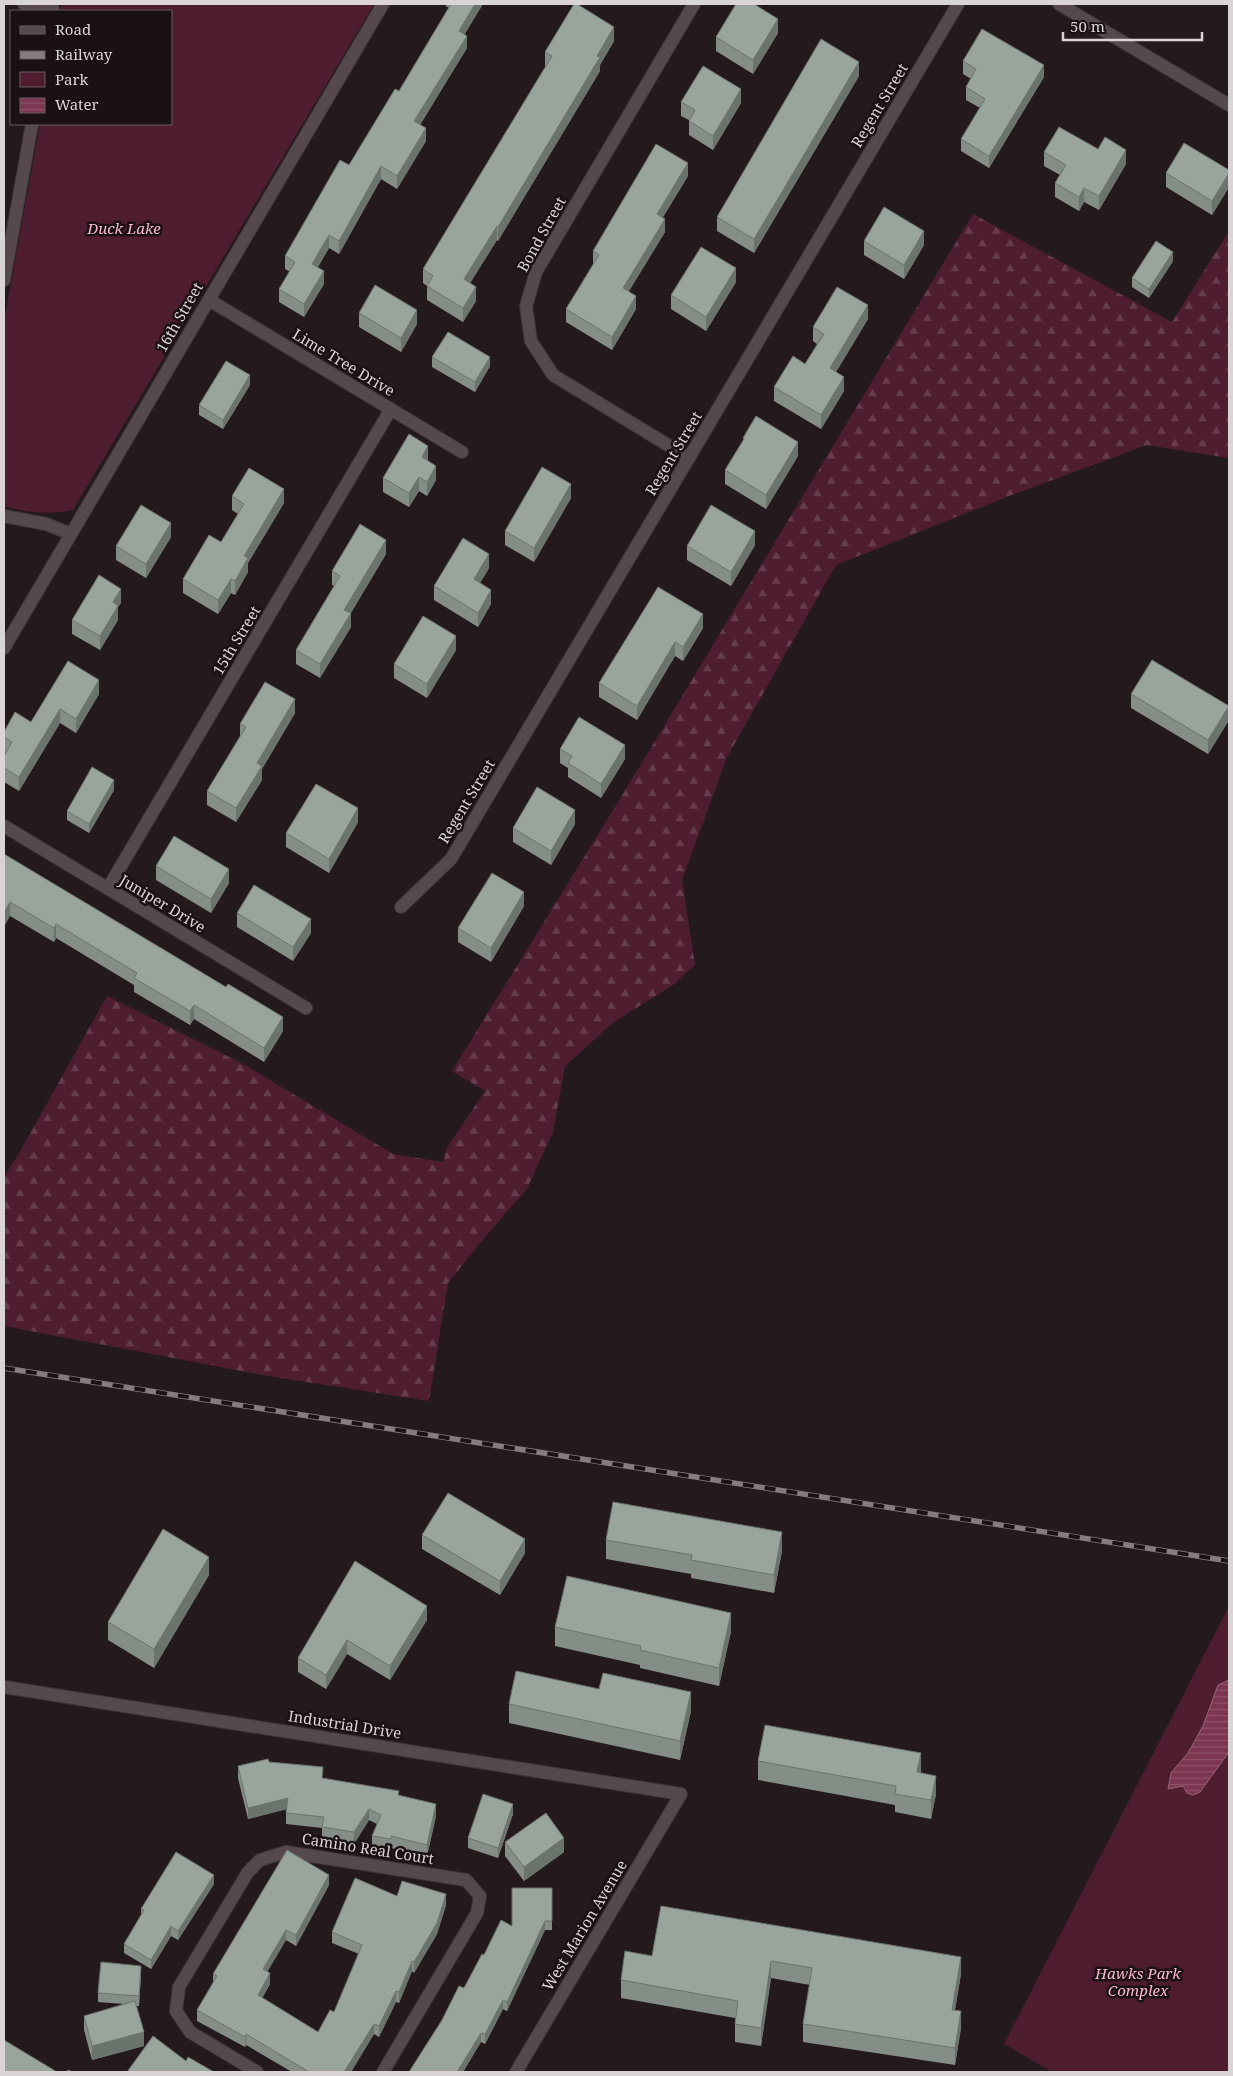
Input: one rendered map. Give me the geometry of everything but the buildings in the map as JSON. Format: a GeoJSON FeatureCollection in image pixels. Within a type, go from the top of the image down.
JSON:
{"type":"FeatureCollection","features":[{"type":"Feature","properties":{"kind":"street"},"geometry":{"type":"LineString","coordinates":[[24,4],[53,8]]}},
{"type":"Feature","properties":{"kind":"street","name":"16th Street"},"geometry":{"type":"LineString","coordinates":[[4,648],[383,4]]}},
{"type":"Feature","properties":{"kind":"street","name":"Bond Street"},"geometry":{"type":"LineString","coordinates":[[688,458],[553,375],[531,341],[526,306],[536,272],[694,4]]}},
{"type":"Feature","properties":{"kind":"street","name":"Regent Street"},"geometry":{"type":"LineString","coordinates":[[401,907],[451,859],[958,4]]}},
{"type":"Feature","properties":{"kind":"street"},"geometry":{"type":"LineString","coordinates":[[1058,4],[1229,105]]}},
{"type":"Feature","properties":{"kind":"street"},"geometry":{"type":"LineString","coordinates":[[4,280],[6,256],[32,125]]}},
{"type":"Feature","properties":{"kind":"street","name":"Lime Tree Drive"},"geometry":{"type":"LineString","coordinates":[[209,300],[462,452]]}},
{"type":"Feature","properties":{"kind":"street","name":"15th Street"},"geometry":{"type":"LineString","coordinates":[[108,888],[391,409]]}},
{"type":"Feature","properties":{"kind":"street"},"geometry":{"type":"LineString","coordinates":[[4,516],[46,524],[70,534]]}},
{"type":"Feature","properties":{"kind":"street","name":"Juniper Drive"},"geometry":{"type":"LineString","coordinates":[[4,826],[306,1008]]}},
{"type":"Feature","properties":{"kind":"street","name":"Industrial Drive"},"geometry":{"type":"LineString","coordinates":[[4,1686],[681,1794]]}},
{"type":"Feature","properties":{"kind":"street","name":"West Marion Avenue"},"geometry":{"type":"LineString","coordinates":[[516,2072],[681,1794]]}},
{"type":"Feature","properties":{"kind":"street","name":"Camino Real Court"},"geometry":{"type":"LineString","coordinates":[[257,2072],[190,2032],[176,2012],[179,1987],[248,1872],[260,1860],[286,1852],[466,1880],[480,1896],[477,1913],[383,2072]]}},
{"type":"Feature","properties":{"kind":"green space","name":"Duck Lake"},"geometry":{"type":"Polygon","coordinates":[[[62,4],[374,4],[73,510],[38,512],[4,506],[4,321],[40,125],[172,125],[172,10],[60,10],[62,4]]]}},
{"type":"Feature","properties":{"kind":"green space"},"geometry":{"type":"Polygon","coordinates":[[[973,214],[1172,322],[1229,231],[1229,458],[1147,445],[1009,496],[836,565],[727,757],[682,880],[695,965],[673,985],[614,1022],[565,1066],[553,1132],[527,1189],[448,1283],[429,1401],[268,1376],[4,1326],[4,1177],[107,996],[245,1065],[393,1154],[443,1162],[448,1146],[485,1091],[452,1071],[623,794],[973,214]]]}},
{"type":"Feature","properties":{"kind":"green space","name":"Hawks Park Complex"},"geometry":{"type":"Polygon","coordinates":[[[1229,1606],[1229,2072],[1052,2072],[1004,2044],[1229,1606]]]}},
{"type":"Feature","properties":{"kind":"water"},"geometry":{"type":"Polygon","coordinates":[[[1229,1680],[1229,1752],[1200,1792],[1193,1795],[1187,1793],[1183,1786],[1168,1789],[1171,1773],[1188,1753],[1203,1726],[1218,1685],[1229,1680]]]}},
{"type":"Feature","properties":{"kind":"railway"},"geometry":{"type":"LineString","coordinates":[[4,1368],[1229,1561]]}}]}
